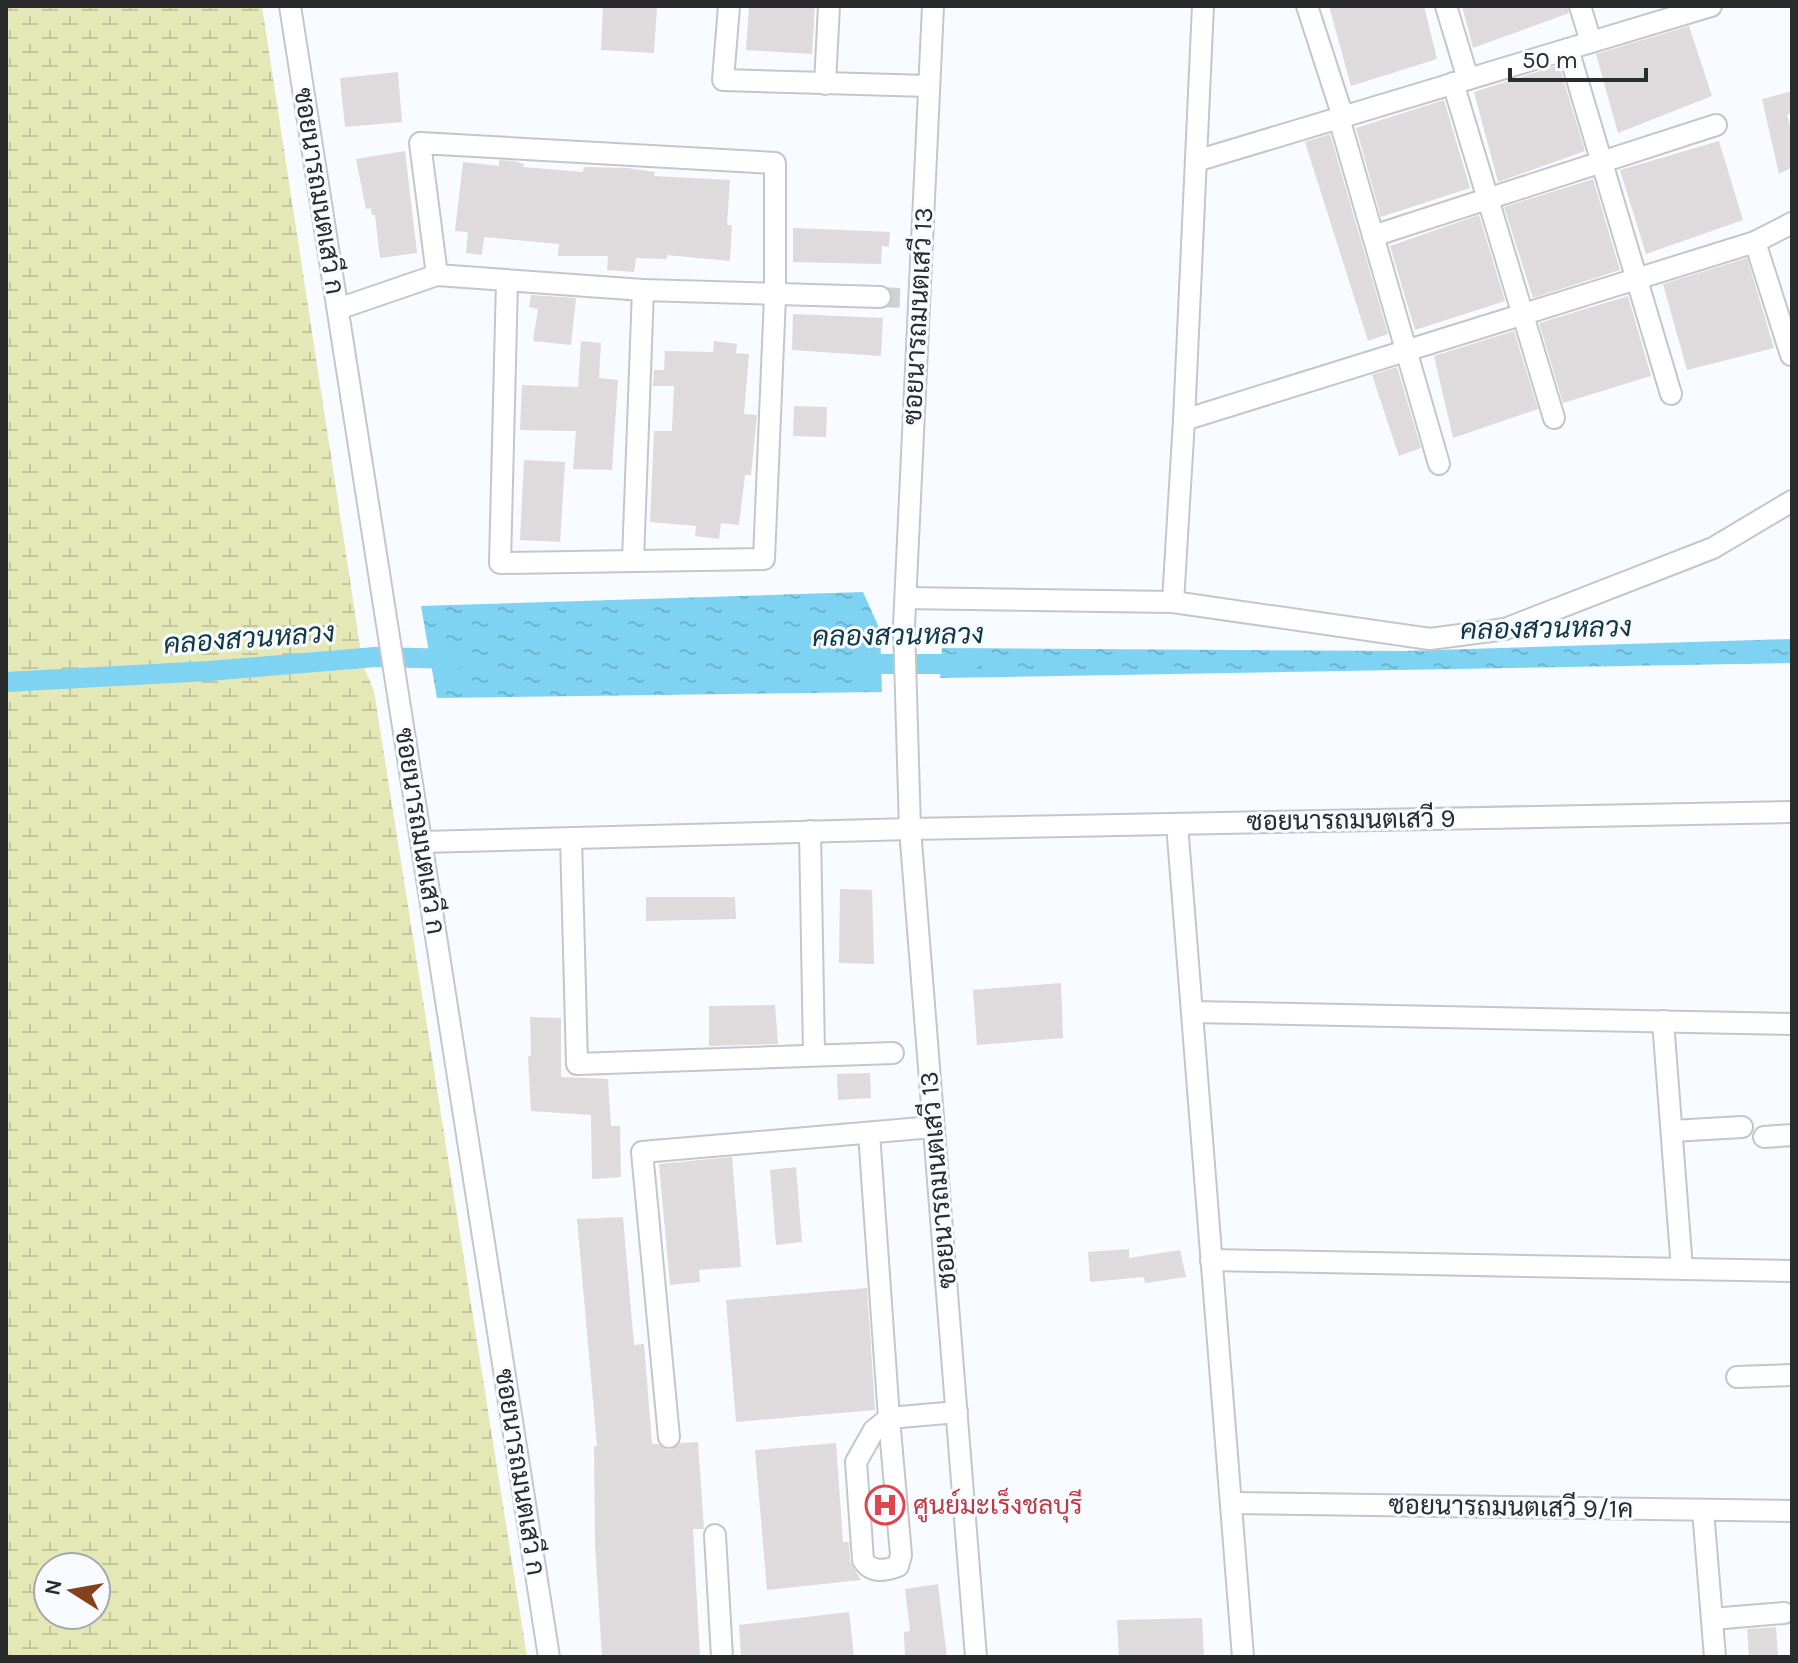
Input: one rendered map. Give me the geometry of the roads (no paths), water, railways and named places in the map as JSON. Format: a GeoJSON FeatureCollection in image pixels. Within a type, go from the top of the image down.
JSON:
{"type":"FeatureCollection","features":[{"type":"Feature","properties":{"kind":"street","name":"ซอยนารถมนตเสวี ก"},"geometry":{"type":"LineString","coordinates":[[290,6],[549,1657]]}},
{"type":"Feature","properties":{"kind":"street"},"geometry":{"type":"LineString","coordinates":[[729,6],[723,80],[929,86]]}},
{"type":"Feature","properties":{"kind":"street"},"geometry":{"type":"LineString","coordinates":[[825,84],[829,6]]}},
{"type":"Feature","properties":{"kind":"street","name":"ซอยนารถมนตเสวี 13"},"geometry":{"type":"LineString","coordinates":[[933,6],[911,298],[904,626],[910,829],[976,1657]]}},
{"type":"Feature","properties":{"kind":"street"},"geometry":{"type":"LineString","coordinates":[[1173,602],[1203,6]]}},
{"type":"Feature","properties":{"kind":"street"},"geometry":{"type":"LineString","coordinates":[[1307,6],[1439,464]]}},
{"type":"Feature","properties":{"kind":"street"},"geometry":{"type":"LineString","coordinates":[[1446,6],[1487,199],[1554,418]]}},
{"type":"Feature","properties":{"kind":"street"},"geometry":{"type":"LineString","coordinates":[[1580,6],[1591,42]]}},
{"type":"Feature","properties":{"kind":"street"},"geometry":{"type":"LineString","coordinates":[[1196,161],[1711,6]]}},
{"type":"Feature","properties":{"kind":"street"},"geometry":{"type":"LineString","coordinates":[[1568,49],[1671,394]]}},
{"type":"Feature","properties":{"kind":"street"},"geometry":{"type":"LineString","coordinates":[[1373,236],[1716,125]]}},
{"type":"Feature","properties":{"kind":"street"},"geometry":{"type":"LineString","coordinates":[[437,275],[420,143],[775,163],[775,296],[764,559],[500,563],[507,281]]}},
{"type":"Feature","properties":{"kind":"street"},"geometry":{"type":"LineString","coordinates":[[1184,420],[1755,242],[1792,223]]}},
{"type":"Feature","properties":{"kind":"street"},"geometry":{"type":"LineString","coordinates":[[1755,242],[1791,355]]}},
{"type":"Feature","properties":{"kind":"street"},"geometry":{"type":"LineString","coordinates":[[338,309],[437,275],[643,290],[880,297]]}},
{"type":"Feature","properties":{"kind":"street"},"geometry":{"type":"LineString","coordinates":[[633,560],[643,290]]}},
{"type":"Feature","properties":{"kind":"street"},"geometry":{"type":"LineString","coordinates":[[906,598],[1173,602],[1430,639],[1505,629],[1713,548],[1792,501]]}},
{"type":"Feature","properties":{"kind":"street","name":"ซอยนารถมนตเสวี 9"},"geometry":{"type":"LineString","coordinates":[[422,842],[810,831],[1792,812]]}},
{"type":"Feature","properties":{"kind":"street"},"geometry":{"type":"LineString","coordinates":[[1177,824],[1243,1657]]}},
{"type":"Feature","properties":{"kind":"street"},"geometry":{"type":"LineString","coordinates":[[810,831],[814,1054]]}},
{"type":"Feature","properties":{"kind":"street"},"geometry":{"type":"LineString","coordinates":[[571,838],[577,1064],[893,1053]]}},
{"type":"Feature","properties":{"kind":"street"},"geometry":{"type":"LineString","coordinates":[[1192,1012],[1792,1024]]}},
{"type":"Feature","properties":{"kind":"street"},"geometry":{"type":"LineString","coordinates":[[1663,1021],[1682,1269]]}},
{"type":"Feature","properties":{"kind":"street"},"geometry":{"type":"LineString","coordinates":[[669,1437],[642,1152],[933,1127]]}},
{"type":"Feature","properties":{"kind":"street"},"geometry":{"type":"LineString","coordinates":[[1672,1131],[1742,1127]]}},
{"type":"Feature","properties":{"kind":"street"},"geometry":{"type":"LineString","coordinates":[[869,1133],[889,1418],[901,1555],[898,1566],[875,1570],[863,1560],[856,1462],[874,1430],[889,1418],[957,1412]]}},
{"type":"Feature","properties":{"kind":"street"},"geometry":{"type":"LineString","coordinates":[[1764,1137],[1792,1135]]}},
{"type":"Feature","properties":{"kind":"street"},"geometry":{"type":"LineString","coordinates":[[1211,1260],[1792,1271]]}},
{"type":"Feature","properties":{"kind":"street"},"geometry":{"type":"LineString","coordinates":[[1737,1377],[1792,1375]]}},
{"type":"Feature","properties":{"kind":"street","name":"ซอยนารถมนตเสวี 9/1ค"},"geometry":{"type":"LineString","coordinates":[[1231,1503],[1792,1511]]}},
{"type":"Feature","properties":{"kind":"street"},"geometry":{"type":"LineString","coordinates":[[1703,1510],[1715,1657]]}},
{"type":"Feature","properties":{"kind":"street"},"geometry":{"type":"LineString","coordinates":[[715,1535],[722,1657]]}},
{"type":"Feature","properties":{"kind":"street"},"geometry":{"type":"LineString","coordinates":[[1712,1619],[1784,1613]]}},
{"type":"Feature","properties":{"kind":"water"},"geometry":{"type":"Polygon","coordinates":[[[863,592],[880,630],[882,692],[437,698],[421,606],[863,592]]]}},
{"type":"Feature","properties":{"kind":"water"},"geometry":{"type":"Polygon","coordinates":[[[1792,639],[1792,663],[940,678],[942,648],[1404,651],[1792,639]]]}},
{"type":"Feature","properties":{"kind":"waterway","name":"คลองสวนหลวง"},"geometry":{"type":"LineString","coordinates":[[6,682],[209,671],[375,657],[456,659]]}},
{"type":"Feature","properties":{"kind":"waterway","name":"คลองสวนหลวง"},"geometry":{"type":"LineString","coordinates":[[856,664],[968,664]]}},
{"type":"Feature","properties":{"kind":"tunnel"},"geometry":{"type":"LineString","coordinates":[[880,297],[903,298]]}},
{"type":"Feature","properties":{"kind":"place","name":"ศูนย์มะเร็งชลบุรี"},"geometry":{"type":"Point","coordinates":[885,1505]}}]}
